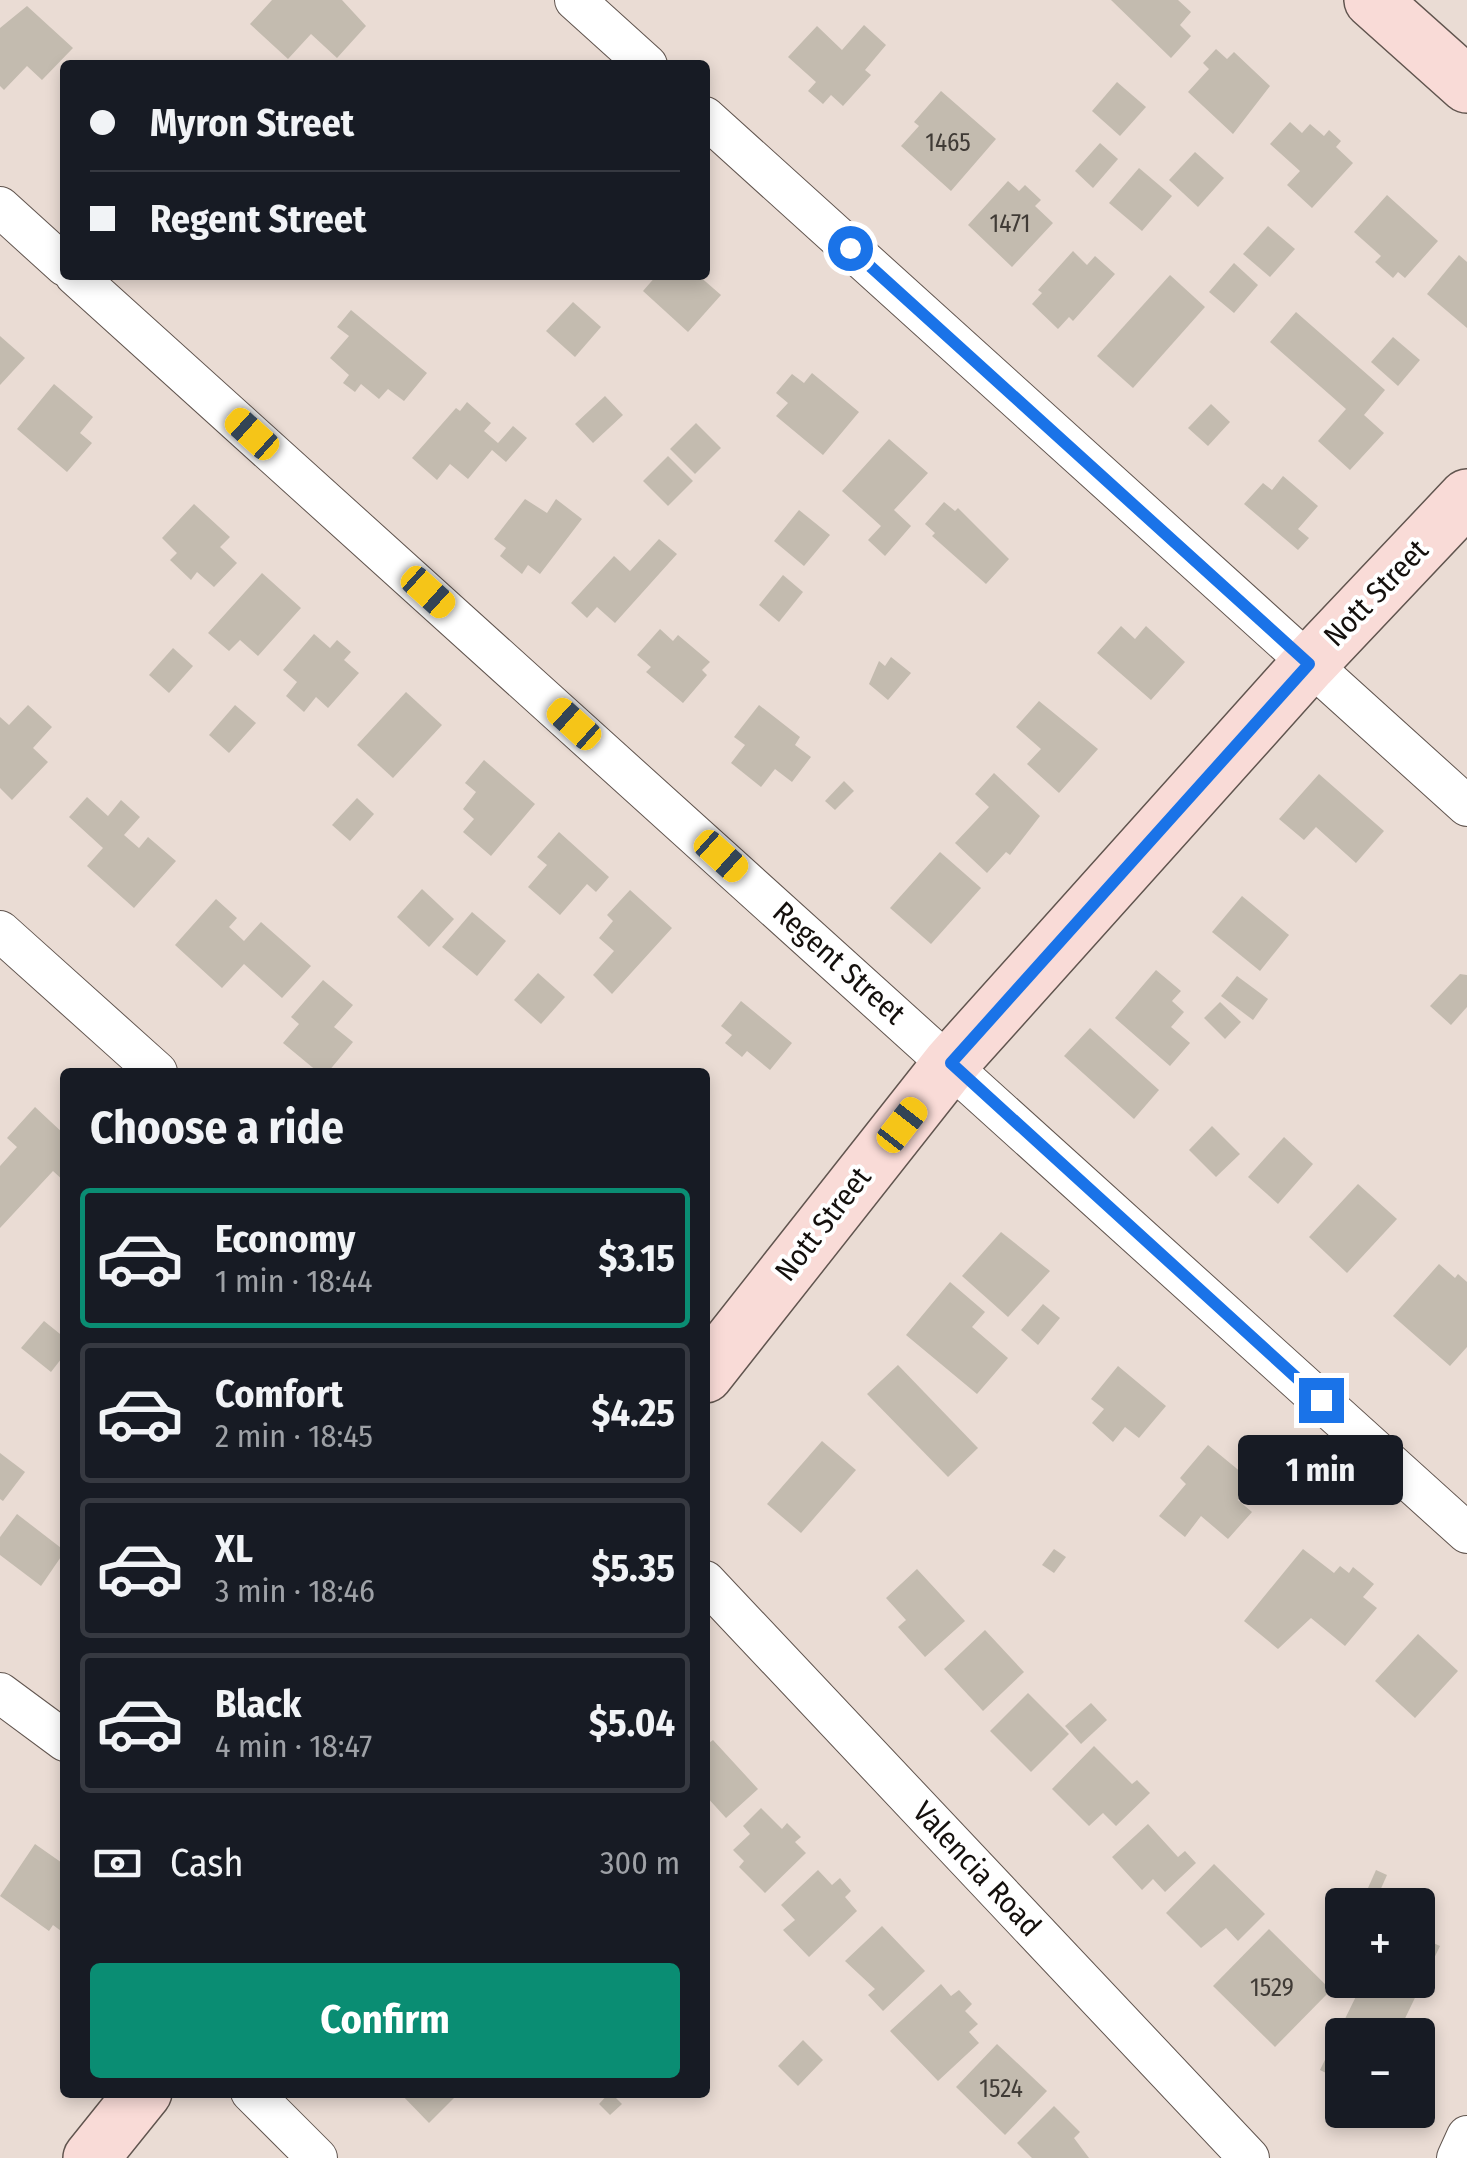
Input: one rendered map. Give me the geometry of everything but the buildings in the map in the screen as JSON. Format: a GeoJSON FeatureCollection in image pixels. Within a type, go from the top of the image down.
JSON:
{"type":"FeatureCollection","features":[{"type":"Feature","properties":{"kind":"main road"},"geometry":{"type":"LineString","coordinates":[[1372,0],[1467,84]]}},
{"type":"Feature","properties":{"kind":"main road","name":"Nott Street"},"geometry":{"type":"LineString","coordinates":[[710,1369],[951,1063],[1309,664],[1467,498]]}},
{"type":"Feature","properties":{"kind":"main road"},"geometry":{"type":"LineString","coordinates":[[91,2158],[139,2098]]}},
{"type":"Feature","properties":{"kind":"street"},"geometry":{"type":"LineString","coordinates":[[575,0],[641,60]]}},
{"type":"Feature","properties":{"kind":"street"},"geometry":{"type":"LineString","coordinates":[[710,123],[1467,806]]}},
{"type":"Feature","properties":{"kind":"street"},"geometry":{"type":"LineString","coordinates":[[0,207],[60,261]]}},
{"type":"Feature","properties":{"kind":"street","name":"Regent Street"},"geometry":{"type":"LineString","coordinates":[[82,280],[1467,1533]]}},
{"type":"Feature","properties":{"kind":"street"},"geometry":{"type":"LineString","coordinates":[[0,931],[153,1068]]}},
{"type":"Feature","properties":{"kind":"street","name":"Valencia Road"},"geometry":{"type":"LineString","coordinates":[[710,1586],[1249,2158]]}},
{"type":"Feature","properties":{"kind":"street"},"geometry":{"type":"LineString","coordinates":[[0,1693],[60,1737]]}},
{"type":"Feature","properties":{"kind":"street"},"geometry":{"type":"LineString","coordinates":[[258,2098],[317,2158]]}},
{"type":"Feature","properties":{"kind":"street"},"geometry":{"type":"LineString","coordinates":[[1457,2158],[1467,2136]]}},
{"type":"Feature","properties":{"kind":"route"},"geometry":{"type":"LineString","coordinates":[[850,248],[1309,664],[951,1063],[1321,1400]]}}]}
